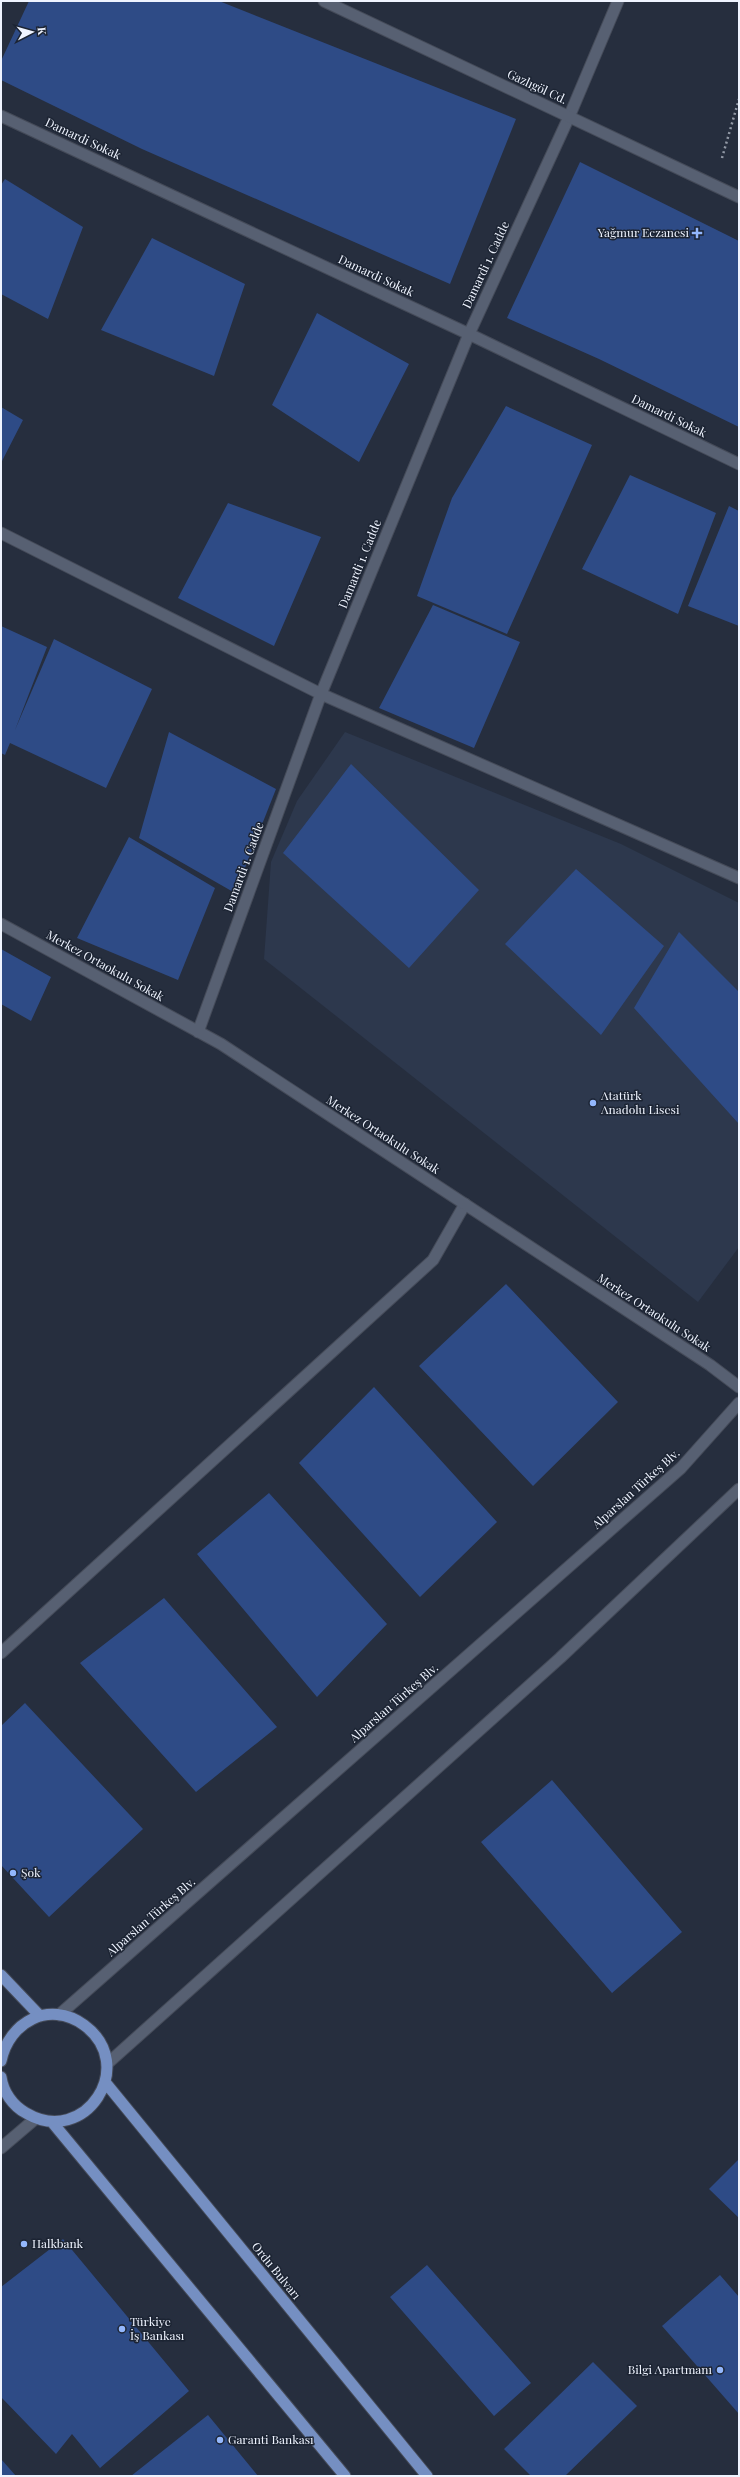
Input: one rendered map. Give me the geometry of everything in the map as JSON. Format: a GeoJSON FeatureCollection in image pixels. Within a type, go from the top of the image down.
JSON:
{"type":"FeatureCollection","features":[{"type":"Feature","properties":{"kind":"main road"},"geometry":{"type":"LineString","coordinates":[[1,1975],[40,2016]]}},
{"type":"Feature","properties":{"kind":"main road"},"geometry":{"type":"LineString","coordinates":[[1,2061],[11,2035],[24,2023],[40,2016],[59,2015],[77,2020],[92,2031],[102,2046],[107,2064],[105,2082],[98,2099],[84,2112],[68,2120],[52,2122],[35,2119],[20,2110],[8,2098],[1,2081]]}},
{"type":"Feature","properties":{"kind":"main road","name":"Ordu Bulvarı"},"geometry":{"type":"LineString","coordinates":[[105,2082],[427,2476]]}},
{"type":"Feature","properties":{"kind":"main road"},"geometry":{"type":"LineString","coordinates":[[52,2122],[345,2476]]}},
{"type":"Feature","properties":{"kind":"street","name":"Damardi 1. Cadde"},"geometry":{"type":"LineString","coordinates":[[198,1032],[321,694],[468,334],[569,116],[618,1]]}},
{"type":"Feature","properties":{"kind":"street","name":"Gazlıgöl Cd."},"geometry":{"type":"LineString","coordinates":[[330,2],[739,197]]}},
{"type":"Feature","properties":{"kind":"street","name":"Damardi Sokak"},"geometry":{"type":"LineString","coordinates":[[1,116],[468,334],[739,464]]}},
{"type":"Feature","properties":{"kind":"street"},"geometry":{"type":"LineString","coordinates":[[1,532],[321,694],[739,878]]}},
{"type":"Feature","properties":{"kind":"street","name":"Merkez Ortaokulu Sokak"},"geometry":{"type":"LineString","coordinates":[[1,924],[221,1044],[710,1365],[739,1387]]}},
{"type":"Feature","properties":{"kind":"street"},"geometry":{"type":"LineString","coordinates":[[1,1653],[433,1260],[464,1204]]}},
{"type":"Feature","properties":{"kind":"street","name":"Alparslan Türkeş Blv."},"geometry":{"type":"LineString","coordinates":[[59,2015],[681,1468],[739,1403]]}},
{"type":"Feature","properties":{"kind":"street"},"geometry":{"type":"LineString","coordinates":[[107,2064],[560,1658],[739,1489]]}},
{"type":"Feature","properties":{"kind":"street"},"geometry":{"type":"LineString","coordinates":[[1,2148],[35,2119]]}},
{"type":"Feature","properties":{"kind":"path"},"geometry":{"type":"LineString","coordinates":[[714,185],[739,99]]}},
{"type":"Feature","properties":{"kind":"shaded area","name":"Atatürk Anadolu Lisesi"},"geometry":{"type":"Polygon","coordinates":[[[345,732],[621,844],[739,903],[739,1247],[698,1302],[264,959],[271,862],[297,801],[345,732]]]}},
{"type":"Feature","properties":{"kind":"building"},"geometry":{"type":"Polygon","coordinates":[[[29,1],[219,1],[516,119],[450,284],[142,149],[1,80],[1,61],[29,1]]]}},
{"type":"Feature","properties":{"kind":"building"},"geometry":{"type":"Polygon","coordinates":[[[580,162],[739,241],[739,427],[599,359],[507,318],[580,162]]]}},
{"type":"Feature","properties":{"kind":"building"},"geometry":{"type":"Polygon","coordinates":[[[5,179],[83,227],[48,319],[1,294],[1,185],[5,179]]]}},
{"type":"Feature","properties":{"kind":"building"},"geometry":{"type":"Polygon","coordinates":[[[152,238],[245,284],[214,376],[101,330],[152,238]]]}},
{"type":"Feature","properties":{"kind":"building"},"geometry":{"type":"Polygon","coordinates":[[[317,313],[409,364],[359,462],[272,405],[317,313]]]}},
{"type":"Feature","properties":{"kind":"building"},"geometry":{"type":"Polygon","coordinates":[[[506,406],[592,445],[507,634],[417,596],[452,498],[506,406]]]}},
{"type":"Feature","properties":{"kind":"building"},"geometry":{"type":"Polygon","coordinates":[[[1,407],[23,420],[1,463],[1,407]]]}},
{"type":"Feature","properties":{"kind":"building"},"geometry":{"type":"Polygon","coordinates":[[[630,475],[716,513],[678,614],[582,569],[630,475]]]}},
{"type":"Feature","properties":{"kind":"building"},"geometry":{"type":"Polygon","coordinates":[[[228,503],[321,537],[274,646],[178,598],[228,503]]]}},
{"type":"Feature","properties":{"kind":"building"},"geometry":{"type":"Polygon","coordinates":[[[729,506],[739,511],[739,626],[688,606],[729,506]]]}},
{"type":"Feature","properties":{"kind":"building"},"geometry":{"type":"Polygon","coordinates":[[[433,605],[520,642],[474,748],[379,708],[433,605]]]}},
{"type":"Feature","properties":{"kind":"building"},"geometry":{"type":"Polygon","coordinates":[[[1,626],[47,647],[15,730],[54,639],[152,689],[106,788],[10,743],[5,755],[1,753],[1,626]]]}},
{"type":"Feature","properties":{"kind":"building"},"geometry":{"type":"Polygon","coordinates":[[[169,732],[276,789],[235,893],[139,838],[169,732]]]}},
{"type":"Feature","properties":{"kind":"building"},"geometry":{"type":"Polygon","coordinates":[[[351,764],[479,890],[409,968],[283,853],[351,764]]]}},
{"type":"Feature","properties":{"kind":"building"},"geometry":{"type":"Polygon","coordinates":[[[129,837],[215,888],[178,980],[77,938],[129,837]]]}},
{"type":"Feature","properties":{"kind":"building"},"geometry":{"type":"Polygon","coordinates":[[[576,869],[664,946],[601,1035],[505,944],[576,869]]]}},
{"type":"Feature","properties":{"kind":"building"},"geometry":{"type":"Polygon","coordinates":[[[679,932],[739,992],[739,1124],[634,1008],[679,932]]]}},
{"type":"Feature","properties":{"kind":"building"},"geometry":{"type":"Polygon","coordinates":[[[1,949],[51,977],[31,1021],[1,1004],[1,949]]]}},
{"type":"Feature","properties":{"kind":"building"},"geometry":{"type":"Polygon","coordinates":[[[506,1284],[618,1402],[533,1486],[419,1366],[506,1284]]]}},
{"type":"Feature","properties":{"kind":"building"},"geometry":{"type":"Polygon","coordinates":[[[374,1387],[497,1522],[420,1597],[299,1463],[374,1387]]]}},
{"type":"Feature","properties":{"kind":"building"},"geometry":{"type":"Polygon","coordinates":[[[269,1493],[387,1624],[317,1697],[197,1554],[269,1493]]]}},
{"type":"Feature","properties":{"kind":"building"},"geometry":{"type":"Polygon","coordinates":[[[164,1598],[277,1727],[196,1792],[80,1663],[164,1598]]]}},
{"type":"Feature","properties":{"kind":"building"},"geometry":{"type":"Polygon","coordinates":[[[25,1703],[143,1829],[49,1917],[1,1865],[1,1726],[25,1703]]]}},
{"type":"Feature","properties":{"kind":"building"},"geometry":{"type":"Polygon","coordinates":[[[552,1780],[682,1932],[612,1993],[481,1842],[552,1780]]]}},
{"type":"Feature","properties":{"kind":"building"},"geometry":{"type":"Polygon","coordinates":[[[739,2159],[739,2218],[709,2189],[739,2159]]]}},
{"type":"Feature","properties":{"kind":"building"},"geometry":{"type":"Polygon","coordinates":[[[63,2239],[189,2391],[100,2468],[72,2434],[56,2454],[1,2397],[1,2287],[63,2239]]]}},
{"type":"Feature","properties":{"kind":"building"},"geometry":{"type":"Polygon","coordinates":[[[427,2265],[531,2383],[494,2416],[390,2297],[427,2265]]]}},
{"type":"Feature","properties":{"kind":"building","name":"Bilgi Apartmanı"},"geometry":{"type":"Polygon","coordinates":[[[720,2275],[739,2297],[739,2414],[662,2326],[720,2275]]]}},
{"type":"Feature","properties":{"kind":"building"},"geometry":{"type":"Polygon","coordinates":[[[593,2362],[637,2406],[565,2476],[531,2476],[504,2449],[593,2362]]]}},
{"type":"Feature","properties":{"kind":"building"},"geometry":{"type":"Polygon","coordinates":[[[208,2415],[258,2476],[131,2476],[208,2415]]]}},
{"type":"Feature","properties":{"kind":"building"},"geometry":{"type":"Polygon","coordinates":[[[1,2459],[16,2476],[1,2476],[1,2459]]]}},
{"type":"Feature","properties":{"kind":"place","name":"Yağmur Eczanesi"},"geometry":{"type":"Point","coordinates":[697,233]}},
{"type":"Feature","properties":{"kind":"place","name":"Atatürk Anadolu Lisesi"},"geometry":{"type":"Point","coordinates":[593,1103]}},
{"type":"Feature","properties":{"kind":"place","name":"Şok"},"geometry":{"type":"Point","coordinates":[13,1873]}},
{"type":"Feature","properties":{"kind":"place","name":"Halkbank"},"geometry":{"type":"Point","coordinates":[24,2244]}},
{"type":"Feature","properties":{"kind":"place","name":"Türkiye İş Bankası"},"geometry":{"type":"Point","coordinates":[122,2329]}},
{"type":"Feature","properties":{"kind":"place","name":"Bilgi Apartmanı"},"geometry":{"type":"Point","coordinates":[720,2370]}},
{"type":"Feature","properties":{"kind":"place","name":"Garanti Bankası"},"geometry":{"type":"Point","coordinates":[220,2440]}}]}
